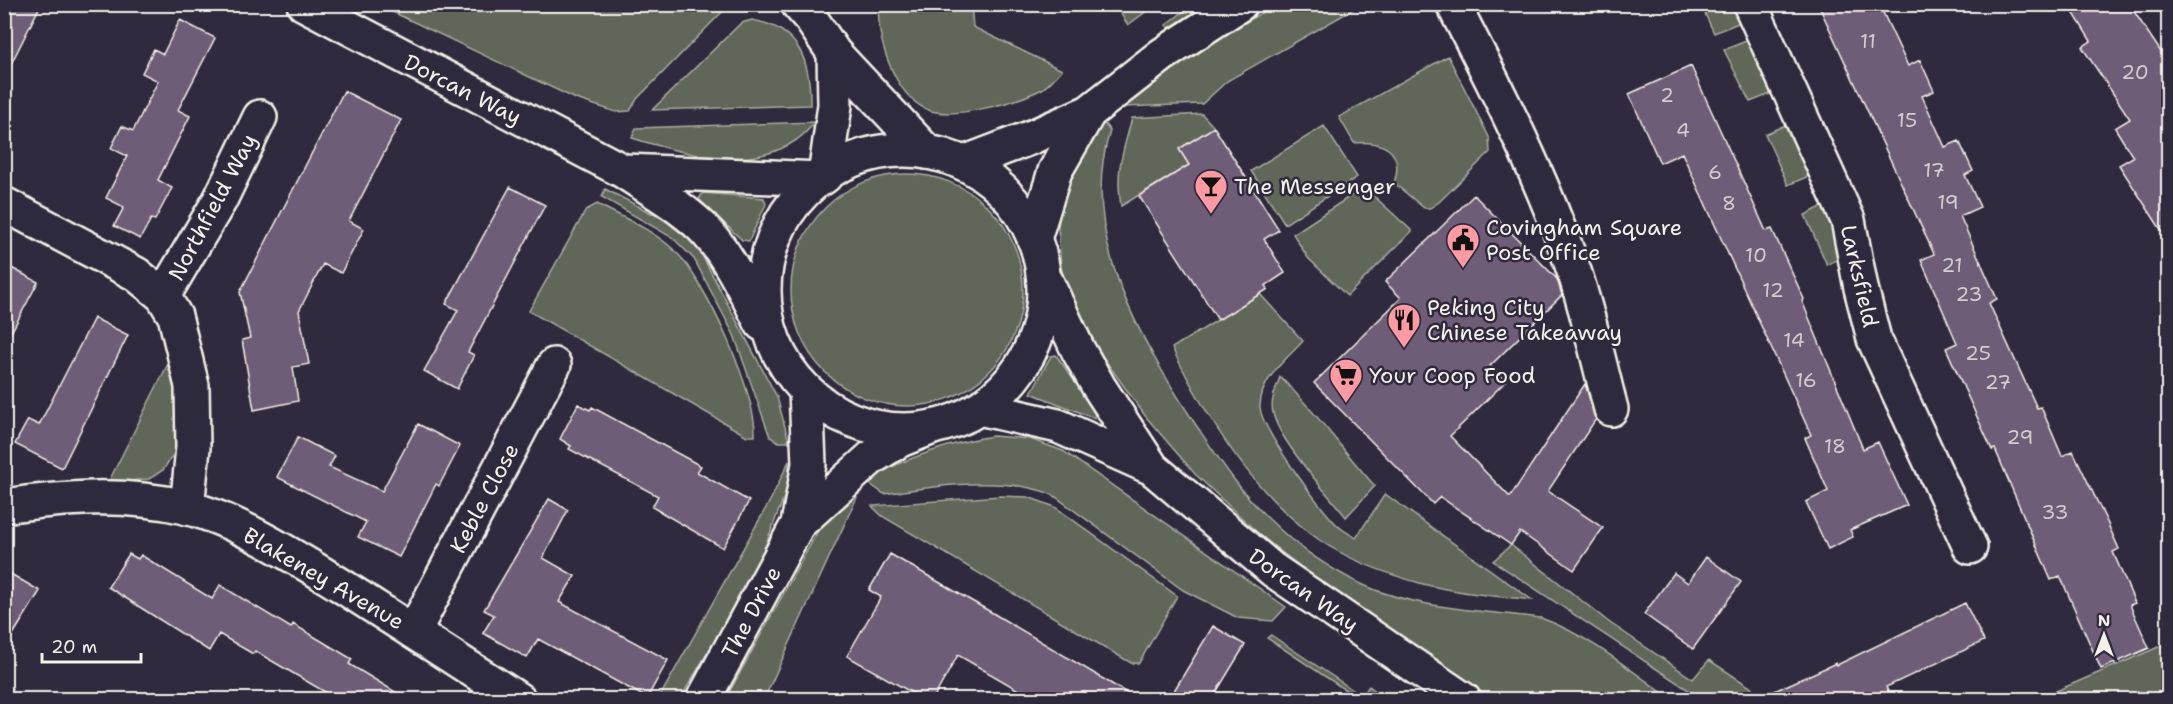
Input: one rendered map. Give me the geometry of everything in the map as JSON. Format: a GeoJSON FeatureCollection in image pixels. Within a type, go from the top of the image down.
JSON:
{"type":"FeatureCollection","features":[{"type":"Feature","properties":{"kind":"street","name":"Dorcan Way"},"geometry":{"type":"LineString","coordinates":[[304,4],[623,171],[693,219],[710,236],[748,296],[785,368],[806,390],[831,408],[865,424],[902,430],[933,427]]}},
{"type":"Feature","properties":{"kind":"street"},"geometry":{"type":"LineString","coordinates":[[964,162],[1032,137],[1089,112],[1169,50],[1240,4]]}},
{"type":"Feature","properties":{"kind":"street"},"geometry":{"type":"LineString","coordinates":[[1453,4],[1492,80],[1556,223],[1574,272],[1611,409]]}},
{"type":"Feature","properties":{"kind":"street","name":"Larksfield"},"geometry":{"type":"LineString","coordinates":[[1750,4],[1848,220],[1861,288],[1874,339],[1970,547]]}},
{"type":"Feature","properties":{"kind":"street"},"geometry":{"type":"LineString","coordinates":[[812,9],[834,53],[927,152]]}},
{"type":"Feature","properties":{"kind":"street"},"geometry":{"type":"LineString","coordinates":[[823,177],[835,105],[834,53]]}},
{"type":"Feature","properties":{"kind":"street"},"geometry":{"type":"LineString","coordinates":[[1034,239],[1055,171],[1089,112]]}},
{"type":"Feature","properties":{"kind":"street","name":"Northfield Way"},"geometry":{"type":"LineString","coordinates":[[163,296],[220,200],[260,117]]}},
{"type":"Feature","properties":{"kind":"street"},"geometry":{"type":"LineString","coordinates":[[766,334],[764,287],[770,252],[789,213],[823,177],[859,158],[878,153],[910,149],[927,152],[964,162],[996,184],[1009,197],[1027,223],[1043,273]]}},
{"type":"Feature","properties":{"kind":"street","name":"Dorcan Way"},"geometry":{"type":"LineString","coordinates":[[623,171],[823,177]]}},
{"type":"Feature","properties":{"kind":"street","name":"Northfield Way"},"geometry":{"type":"LineString","coordinates":[[4,204],[135,274],[163,296],[175,316],[192,386],[193,448],[187,508]]}},
{"type":"Feature","properties":{"kind":"street","name":"Dorcan Way"},"geometry":{"type":"LineString","coordinates":[[1043,273],[1083,360],[1152,468],[1199,510],[1273,570],[1464,699]]}},
{"type":"Feature","properties":{"kind":"street","name":"The Drive"},"geometry":{"type":"LineString","coordinates":[[798,524],[870,458],[900,440],[979,408],[1011,381],[1027,357],[1041,320],[1043,273]]}},
{"type":"Feature","properties":{"kind":"street","name":"Keble Close"},"geometry":{"type":"LineString","coordinates":[[414,631],[554,365]]}},
{"type":"Feature","properties":{"kind":"street","name":"The Drive"},"geometry":{"type":"LineString","coordinates":[[704,699],[798,524],[807,486],[809,464],[806,390]]}},
{"type":"Feature","properties":{"kind":"street","name":"Dorcan Way"},"geometry":{"type":"LineString","coordinates":[[979,408],[1058,426],[1152,468]]}},
{"type":"Feature","properties":{"kind":"street","name":"Blakeney Avenue"},"geometry":{"type":"LineString","coordinates":[[4,506],[94,497],[145,500],[187,508],[238,528],[294,556],[519,699]]}},
{"type":"Feature","properties":{"kind":"green space"},"geometry":{"type":"Polygon","coordinates":[[[724,4],[725,9],[637,99],[630,111],[616,112],[576,99],[378,5],[724,4]]]}},
{"type":"Feature","properties":{"kind":"green space"},"geometry":{"type":"Polygon","coordinates":[[[879,4],[971,5],[973,27],[1062,70],[1042,89],[1001,104],[951,113],[926,109],[915,102],[905,91],[889,63],[880,32],[879,4]]]}},
{"type":"Feature","properties":{"kind":"green space"},"geometry":{"type":"Polygon","coordinates":[[[1115,5],[1155,5],[1128,25],[1115,5]]]}},
{"type":"Feature","properties":{"kind":"green space"},"geometry":{"type":"Polygon","coordinates":[[[1192,5],[1206,5],[1169,28],[1166,25],[1192,5]]]}},
{"type":"Feature","properties":{"kind":"green space"},"geometry":{"type":"Polygon","coordinates":[[[1274,5],[1361,5],[1227,81],[1202,104],[1125,107],[1190,56],[1274,5]]]}},
{"type":"Feature","properties":{"kind":"green space"},"geometry":{"type":"Polygon","coordinates":[[[1701,5],[1735,5],[1743,21],[1714,33],[1701,5]]]}},
{"type":"Feature","properties":{"kind":"green space"},"geometry":{"type":"Polygon","coordinates":[[[752,20],[781,30],[799,49],[808,74],[810,105],[652,110],[741,23],[752,20]]]}},
{"type":"Feature","properties":{"kind":"green space"},"geometry":{"type":"Polygon","coordinates":[[[1751,39],[1775,92],[1750,102],[1724,50],[1751,39]]]}},
{"type":"Feature","properties":{"kind":"green space"},"geometry":{"type":"Polygon","coordinates":[[[1448,56],[1489,137],[1490,152],[1439,202],[1430,208],[1424,208],[1394,183],[1397,172],[1394,155],[1374,143],[1354,143],[1339,117],[1448,56]]]}},
{"type":"Feature","properties":{"kind":"green space"},"geometry":{"type":"Polygon","coordinates":[[[1202,114],[1214,127],[1179,149],[1189,165],[1121,206],[1119,171],[1132,118],[1202,114]]]}},
{"type":"Feature","properties":{"kind":"green space"},"geometry":{"type":"Polygon","coordinates":[[[815,122],[797,140],[776,151],[753,156],[729,158],[704,156],[632,138],[636,128],[815,122]]]}},
{"type":"Feature","properties":{"kind":"green space"},"geometry":{"type":"Polygon","coordinates":[[[1104,123],[1110,131],[1102,170],[1102,209],[1108,247],[1120,285],[1136,322],[1175,392],[1222,463],[1260,510],[1299,546],[1351,579],[1396,597],[1444,607],[1541,618],[1593,644],[1671,699],[1491,699],[1302,568],[1260,535],[1195,474],[1146,417],[1095,346],[1067,291],[1061,266],[1058,227],[1066,172],[1091,133],[1104,123]]]}},
{"type":"Feature","properties":{"kind":"green space"},"geometry":{"type":"Polygon","coordinates":[[[1790,123],[1816,173],[1788,185],[1765,134],[1790,123]]]}},
{"type":"Feature","properties":{"kind":"green space"},"geometry":{"type":"Polygon","coordinates":[[[1324,126],[1357,177],[1285,224],[1251,171],[1324,126]]]}},
{"type":"Feature","properties":{"kind":"green space"},"geometry":{"type":"Polygon","coordinates":[[[896,174],[918,174],[952,182],[962,187],[981,200],[997,216],[1015,245],[1021,267],[1023,290],[1021,313],[1015,335],[1004,355],[981,380],[952,398],[918,406],[896,406],[862,398],[852,393],[833,380],[817,364],[799,335],[791,301],[791,279],[799,245],[804,235],[817,216],[833,200],[862,182],[896,174]]]}},
{"type":"Feature","properties":{"kind":"green space"},"geometry":{"type":"Polygon","coordinates":[[[1364,187],[1412,231],[1347,296],[1308,258],[1293,234],[1364,187]]]}},
{"type":"Feature","properties":{"kind":"green space"},"geometry":{"type":"Polygon","coordinates":[[[605,189],[663,219],[697,246],[777,397],[789,442],[779,442],[770,437],[734,335],[694,259],[673,238],[602,197],[605,189]]]}},
{"type":"Feature","properties":{"kind":"green space"},"geometry":{"type":"Polygon","coordinates":[[[703,193],[764,198],[766,204],[749,241],[742,240],[699,199],[703,193]]]}},
{"type":"Feature","properties":{"kind":"green space"},"geometry":{"type":"Polygon","coordinates":[[[597,204],[658,237],[676,252],[688,267],[715,312],[739,367],[748,394],[755,436],[747,436],[529,311],[586,210],[597,204]]]}},
{"type":"Feature","properties":{"kind":"green space"},"geometry":{"type":"Polygon","coordinates":[[[1825,205],[1833,225],[1838,259],[1827,265],[1805,215],[1825,205]]]}},
{"type":"Feature","properties":{"kind":"green space"},"geometry":{"type":"Polygon","coordinates":[[[1260,294],[1303,341],[1276,370],[1265,386],[1261,395],[1262,415],[1279,448],[1329,516],[1339,527],[1356,538],[1385,494],[1532,600],[1436,587],[1396,576],[1355,560],[1330,547],[1294,520],[1252,477],[1216,428],[1172,348],[1260,294]]]}},
{"type":"Feature","properties":{"kind":"green space"},"geometry":{"type":"Polygon","coordinates":[[[1056,355],[1096,411],[1094,418],[1031,393],[1051,356],[1056,355]]]}},
{"type":"Feature","properties":{"kind":"green space"},"geometry":{"type":"Polygon","coordinates":[[[171,358],[179,446],[163,470],[149,479],[108,483],[171,358]]]}},
{"type":"Feature","properties":{"kind":"green space"},"geometry":{"type":"Polygon","coordinates":[[[1280,377],[1375,486],[1346,517],[1294,452],[1277,425],[1272,404],[1280,377]]]}},
{"type":"Feature","properties":{"kind":"green space"},"geometry":{"type":"Polygon","coordinates":[[[993,436],[1030,439],[1063,451],[1286,607],[1273,621],[1238,618],[1183,590],[1053,495],[1034,489],[1013,485],[969,484],[884,494],[864,480],[927,453],[993,436]]]}},
{"type":"Feature","properties":{"kind":"green space"},"geometry":{"type":"Polygon","coordinates":[[[789,461],[788,487],[753,577],[680,699],[658,700],[771,499],[789,461]]]}},
{"type":"Feature","properties":{"kind":"green space"},"geometry":{"type":"Polygon","coordinates":[[[852,491],[857,497],[764,699],[725,700],[819,529],[852,491]]]}},
{"type":"Feature","properties":{"kind":"green space"},"geometry":{"type":"Polygon","coordinates":[[[1000,496],[1028,497],[1055,507],[1177,596],[1139,663],[1131,663],[882,516],[872,506],[1000,496]]]}},
{"type":"Feature","properties":{"kind":"green space"},"geometry":{"type":"Polygon","coordinates":[[[1511,545],[1610,623],[1693,679],[1709,660],[1758,692],[1761,699],[1702,699],[1493,561],[1511,545]]]}},
{"type":"Feature","properties":{"kind":"green space"},"geometry":{"type":"Polygon","coordinates":[[[1271,635],[1362,696],[1369,686],[1386,699],[1359,699],[1267,638],[1271,635]]]}},
{"type":"Feature","properties":{"kind":"green space"},"geometry":{"type":"Polygon","coordinates":[[[2168,643],[2168,699],[2049,699],[2049,694],[2168,643]]]}},
{"type":"Feature","properties":{"kind":"building"},"geometry":{"type":"Polygon","coordinates":[[[4,4],[41,4],[4,78],[4,4]]]}},
{"type":"Feature","properties":{"kind":"building"},"geometry":{"type":"Polygon","coordinates":[[[1818,4],[1879,4],[1908,66],[1920,60],[1934,91],[1922,96],[1945,147],[1959,141],[1973,171],[1965,175],[1980,207],[1960,216],[1997,299],[1989,303],[2037,408],[2041,407],[2062,456],[2073,451],[2107,522],[2119,549],[2113,552],[2135,603],[2130,605],[2149,648],[2101,669],[2060,576],[2051,580],[1995,449],[1992,450],[1946,348],[1957,343],[1921,260],[1934,254],[1818,4]]]}},
{"type":"Feature","properties":{"kind":"building"},"geometry":{"type":"Polygon","coordinates":[[[2068,4],[2129,4],[2169,64],[2169,242],[2119,165],[2133,157],[2115,128],[2130,119],[2082,47],[2091,41],[2068,4]]]}},
{"type":"Feature","properties":{"kind":"building"},"geometry":{"type":"Polygon","coordinates":[[[180,20],[215,38],[178,110],[190,116],[158,180],[172,188],[155,220],[151,219],[140,239],[114,226],[124,207],[106,198],[127,156],[111,148],[122,126],[133,131],[158,81],[142,73],[154,49],[163,54],[180,20]]]}},
{"type":"Feature","properties":{"kind":"building"},"geometry":{"type":"Polygon","coordinates":[[[1691,66],[1766,231],[1772,229],[1804,299],[1802,301],[1863,449],[1878,442],[1907,505],[1850,530],[1853,537],[1828,549],[1806,502],[1828,491],[1805,438],[1811,435],[1682,153],[1660,163],[1629,94],[1691,66]]]}},
{"type":"Feature","properties":{"kind":"building"},"geometry":{"type":"Polygon","coordinates":[[[344,91],[401,120],[349,221],[364,229],[341,273],[323,264],[299,311],[309,364],[293,367],[298,401],[254,410],[242,340],[250,338],[240,292],[344,91]]]}},
{"type":"Feature","properties":{"kind":"building","name":"The Messenger"},"geometry":{"type":"Polygon","coordinates":[[[1214,127],[1279,230],[1264,239],[1285,273],[1265,286],[1268,289],[1218,320],[1139,196],[1189,165],[1179,149],[1214,127]]]}},
{"type":"Feature","properties":{"kind":"building"},"geometry":{"type":"Polygon","coordinates":[[[510,187],[545,205],[468,352],[474,355],[457,389],[424,371],[458,310],[446,304],[510,187]]]}},
{"type":"Feature","properties":{"kind":"building"},"geometry":{"type":"Polygon","coordinates":[[[1474,195],[1557,279],[1562,295],[1490,366],[1506,381],[1450,436],[1510,497],[1585,384],[1596,419],[1548,491],[1603,528],[1574,570],[1520,532],[1511,545],[1440,497],[1433,504],[1314,383],[1401,298],[1385,282],[1474,195]]]}},
{"type":"Feature","properties":{"kind":"building"},"geometry":{"type":"Polygon","coordinates":[[[4,264],[38,282],[4,346],[4,264]]]}},
{"type":"Feature","properties":{"kind":"building"},"geometry":{"type":"Polygon","coordinates":[[[94,318],[128,335],[62,468],[15,444],[28,420],[39,425],[94,318]]]}},
{"type":"Feature","properties":{"kind":"building"},"geometry":{"type":"Polygon","coordinates":[[[578,404],[590,410],[592,407],[701,466],[697,472],[749,501],[723,548],[652,507],[658,496],[569,449],[571,446],[560,439],[578,404]]]}},
{"type":"Feature","properties":{"kind":"building"},"geometry":{"type":"Polygon","coordinates":[[[418,424],[460,446],[439,486],[436,484],[399,557],[358,537],[366,522],[277,477],[298,437],[335,456],[329,467],[382,491],[418,424]]]}},
{"type":"Feature","properties":{"kind":"building"},"geometry":{"type":"Polygon","coordinates":[[[549,499],[568,510],[543,558],[575,576],[559,602],[668,660],[647,698],[538,639],[527,658],[483,633],[494,615],[484,610],[549,499]]]}},
{"type":"Feature","properties":{"kind":"building"},"geometry":{"type":"Polygon","coordinates":[[[129,554],[138,559],[141,555],[212,599],[220,585],[291,628],[293,624],[352,659],[349,664],[407,699],[337,699],[255,651],[253,654],[219,634],[209,651],[108,587],[129,554]]]}},
{"type":"Feature","properties":{"kind":"building"},"geometry":{"type":"Polygon","coordinates":[[[890,554],[1137,699],[1034,699],[958,655],[933,699],[923,699],[847,656],[881,597],[869,590],[890,554]]]}},
{"type":"Feature","properties":{"kind":"building"},"geometry":{"type":"Polygon","coordinates":[[[1706,557],[1741,582],[1693,649],[1644,614],[1674,573],[1688,583],[1706,557]]]}},
{"type":"Feature","properties":{"kind":"building"},"geometry":{"type":"Polygon","coordinates":[[[4,570],[40,591],[4,649],[4,570]]]}},
{"type":"Feature","properties":{"kind":"building"},"geometry":{"type":"Polygon","coordinates":[[[1965,603],[1984,641],[1886,687],[1892,699],[1757,699],[1836,663],[1837,665],[1965,603]]]}},
{"type":"Feature","properties":{"kind":"building"},"geometry":{"type":"Polygon","coordinates":[[[1213,626],[1245,645],[1212,699],[1169,699],[1213,626]]]}},
{"type":"Feature","properties":{"kind":"place","name":"The Messenger"},"geometry":{"type":"Point","coordinates":[1211,215]}},
{"type":"Feature","properties":{"kind":"place","name":"Covingham Square Post Office"},"geometry":{"type":"Point","coordinates":[1463,269]}},
{"type":"Feature","properties":{"kind":"place","name":"Peking City Chinese Takeaway"},"geometry":{"type":"Point","coordinates":[1404,349]}},
{"type":"Feature","properties":{"kind":"place","name":"Your Coop Food"},"geometry":{"type":"Point","coordinates":[1346,404]}}]}
